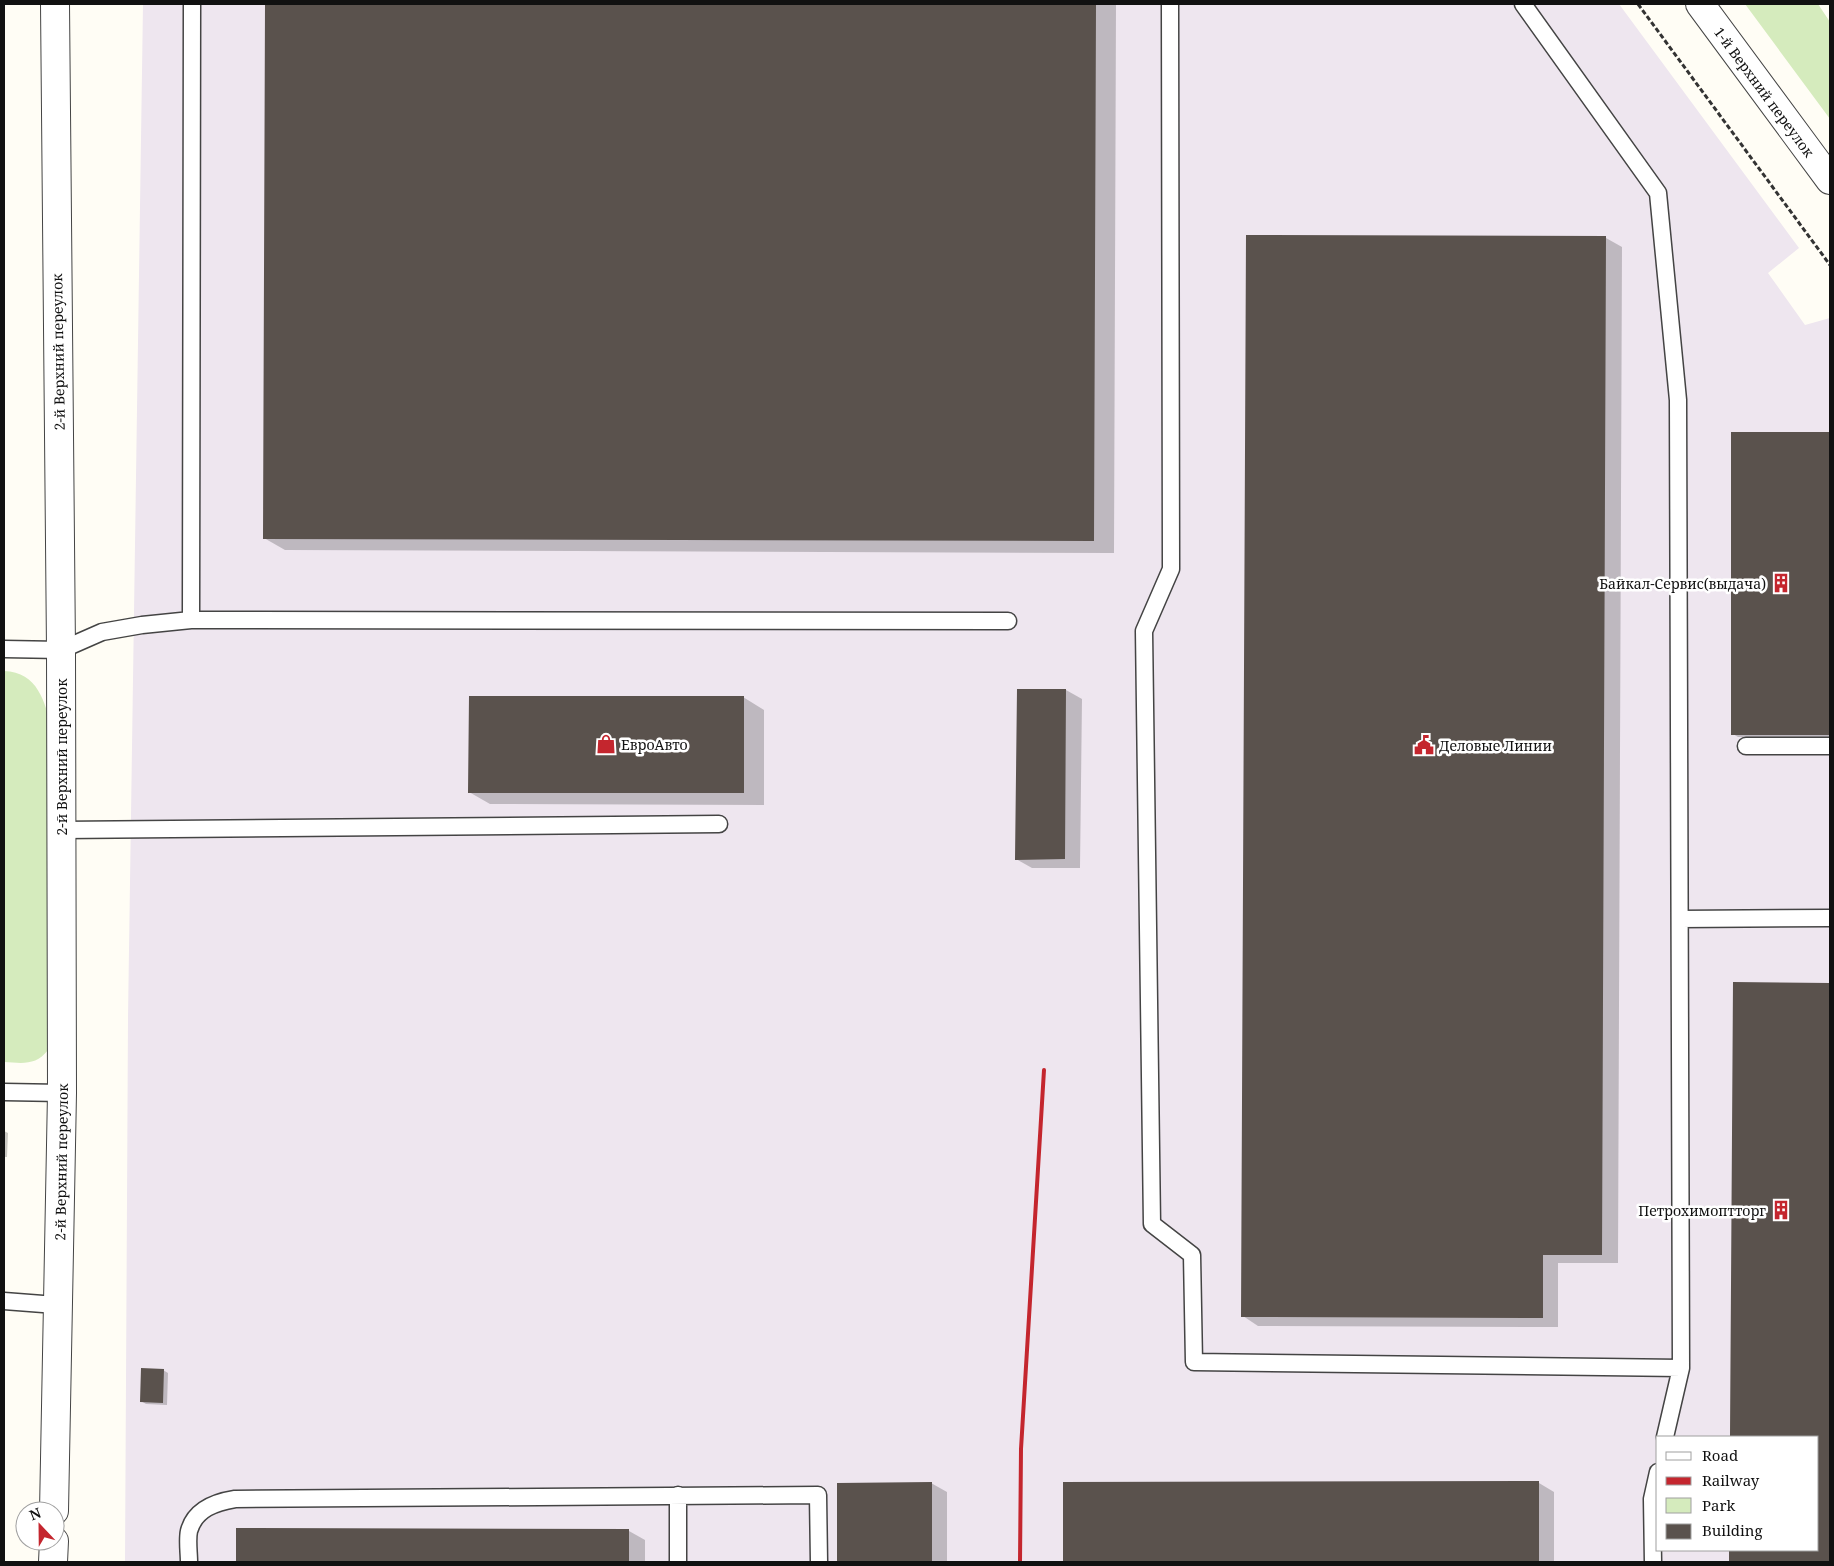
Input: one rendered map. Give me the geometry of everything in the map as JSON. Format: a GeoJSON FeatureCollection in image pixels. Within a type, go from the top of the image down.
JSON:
{"type":"FeatureCollection","features":[{"type":"Feature","properties":{"kind":"street","name":"2-й Верхний переулок"},"geometry":{"type":"LineString","coordinates":[[54,1501],[56,1305],[62,1093],[61,650],[55,4]]}},
{"type":"Feature","properties":{"kind":"street","name":"1-й Верхний переулок"},"geometry":{"type":"LineString","coordinates":[[1700,4],[1830,180]]}},
{"type":"Feature","properties":{"kind":"lane"},"geometry":{"type":"LineString","coordinates":[[191,620],[192,4]]}},
{"type":"Feature","properties":{"kind":"lane"},"geometry":{"type":"LineString","coordinates":[[1170,4],[1171,568],[1144,631],[1152,1224],[1192,1255],[1194,1362],[1681,1368]]}},
{"type":"Feature","properties":{"kind":"lane"},"geometry":{"type":"LineString","coordinates":[[1523,4],[1658,193],[1678,400],[1681,1368],[1665,1436]]}},
{"type":"Feature","properties":{"kind":"lane"},"geometry":{"type":"LineString","coordinates":[[4,649],[61,650],[102,632],[142,625],[191,620],[1008,621]]}},
{"type":"Feature","properties":{"kind":"lane"},"geometry":{"type":"LineString","coordinates":[[1746,746],[1830,746]]}},
{"type":"Feature","properties":{"kind":"lane"},"geometry":{"type":"LineString","coordinates":[[61,830],[719,824]]}},
{"type":"Feature","properties":{"kind":"lane"},"geometry":{"type":"LineString","coordinates":[[1680,919],[1830,918]]}},
{"type":"Feature","properties":{"kind":"lane"},"geometry":{"type":"LineString","coordinates":[[4,1092],[62,1093]]}},
{"type":"Feature","properties":{"kind":"lane"},"geometry":{"type":"LineString","coordinates":[[4,1301],[56,1305]]}},
{"type":"Feature","properties":{"kind":"lane"},"geometry":{"type":"LineString","coordinates":[[1653,1562],[1652,1498],[1656,1481]]}},
{"type":"Feature","properties":{"kind":"lane"},"geometry":{"type":"LineString","coordinates":[[189,1562],[189,1531],[198,1514],[215,1502],[235,1499],[678,1495],[818,1495],[819,1562]]}},
{"type":"Feature","properties":{"kind":"lane"},"geometry":{"type":"LineString","coordinates":[[678,1495],[678,1562]]}},
{"type":"Feature","properties":{"kind":"path"},"geometry":{"type":"LineString","coordinates":[[1638,4],[1830,265]]}},
{"type":"Feature","properties":{"kind":"shaded area"},"geometry":{"type":"Polygon","coordinates":[[[143,4],[1619,4],[1799,248],[1768,273],[1805,325],[1830,318],[1830,1562],[125,1562],[128,1018],[143,4]]]}},
{"type":"Feature","properties":{"kind":"green space"},"geometry":{"type":"Polygon","coordinates":[[[1745,4],[1818,4],[1830,22],[1830,119],[1745,4]]]}},
{"type":"Feature","properties":{"kind":"green space"},"geometry":{"type":"Polygon","coordinates":[[[4,671],[25,677],[38,690],[43,699],[52,730],[48,1050],[39,1059],[23,1063],[4,1062],[4,671]]]}},
{"type":"Feature","properties":{"kind":"building"},"geometry":{"type":"Polygon","coordinates":[[[265,4],[1096,4],[1094,541],[263,539],[265,4]]]}},
{"type":"Feature","properties":{"kind":"building","name":"Деловые Линии"},"geometry":{"type":"Polygon","coordinates":[[[1246,235],[1606,236],[1602,1255],[1543,1255],[1543,1318],[1241,1317],[1246,235]]]}},
{"type":"Feature","properties":{"kind":"building","name":"Байкал-Сервис(выдача)"},"geometry":{"type":"Polygon","coordinates":[[[1731,432],[1830,432],[1830,735],[1731,735],[1731,432]]]}},
{"type":"Feature","properties":{"kind":"building"},"geometry":{"type":"Polygon","coordinates":[[[1017,689],[1066,689],[1065,859],[1015,860],[1017,689]]]}},
{"type":"Feature","properties":{"kind":"building","name":"ЕвроАвто"},"geometry":{"type":"Polygon","coordinates":[[[469,696],[744,696],[744,793],[468,793],[469,696]]]}},
{"type":"Feature","properties":{"kind":"building","name":"Петрохимоптторг"},"geometry":{"type":"Polygon","coordinates":[[[1733,982],[1830,983],[1830,1562],[1729,1562],[1729,1551],[1819,1551],[1819,1436],[1730,1436],[1733,982]]]}},
{"type":"Feature","properties":{"kind":"building"},"geometry":{"type":"Polygon","coordinates":[[[141,1368],[164,1369],[163,1403],[140,1402],[141,1368]]]}},
{"type":"Feature","properties":{"kind":"building"},"geometry":{"type":"Polygon","coordinates":[[[1539,1481],[1539,1562],[1063,1562],[1063,1482],[1539,1481]]]}},
{"type":"Feature","properties":{"kind":"building"},"geometry":{"type":"Polygon","coordinates":[[[932,1482],[932,1562],[837,1562],[837,1483],[932,1482]]]}},
{"type":"Feature","properties":{"kind":"building"},"geometry":{"type":"Polygon","coordinates":[[[236,1528],[629,1529],[629,1562],[236,1562],[236,1528]]]}},
{"type":"Feature","properties":{"kind":"railway"},"geometry":{"type":"LineString","coordinates":[[1020,1562],[1021,1449],[1044,1070]]}},
{"type":"Feature","properties":{"kind":"place","name":"Байкал-Сервис(выдача)"},"geometry":{"type":"Point","coordinates":[1781,583]}},
{"type":"Feature","properties":{"kind":"place","name":"ЕвроАвто"},"geometry":{"type":"Point","coordinates":[606,744]}},
{"type":"Feature","properties":{"kind":"place","name":"Деловые Линии"},"geometry":{"type":"Point","coordinates":[1424,745]}},
{"type":"Feature","properties":{"kind":"place","name":"Петрохимоптторг"},"geometry":{"type":"Point","coordinates":[1781,1210]}}]}
